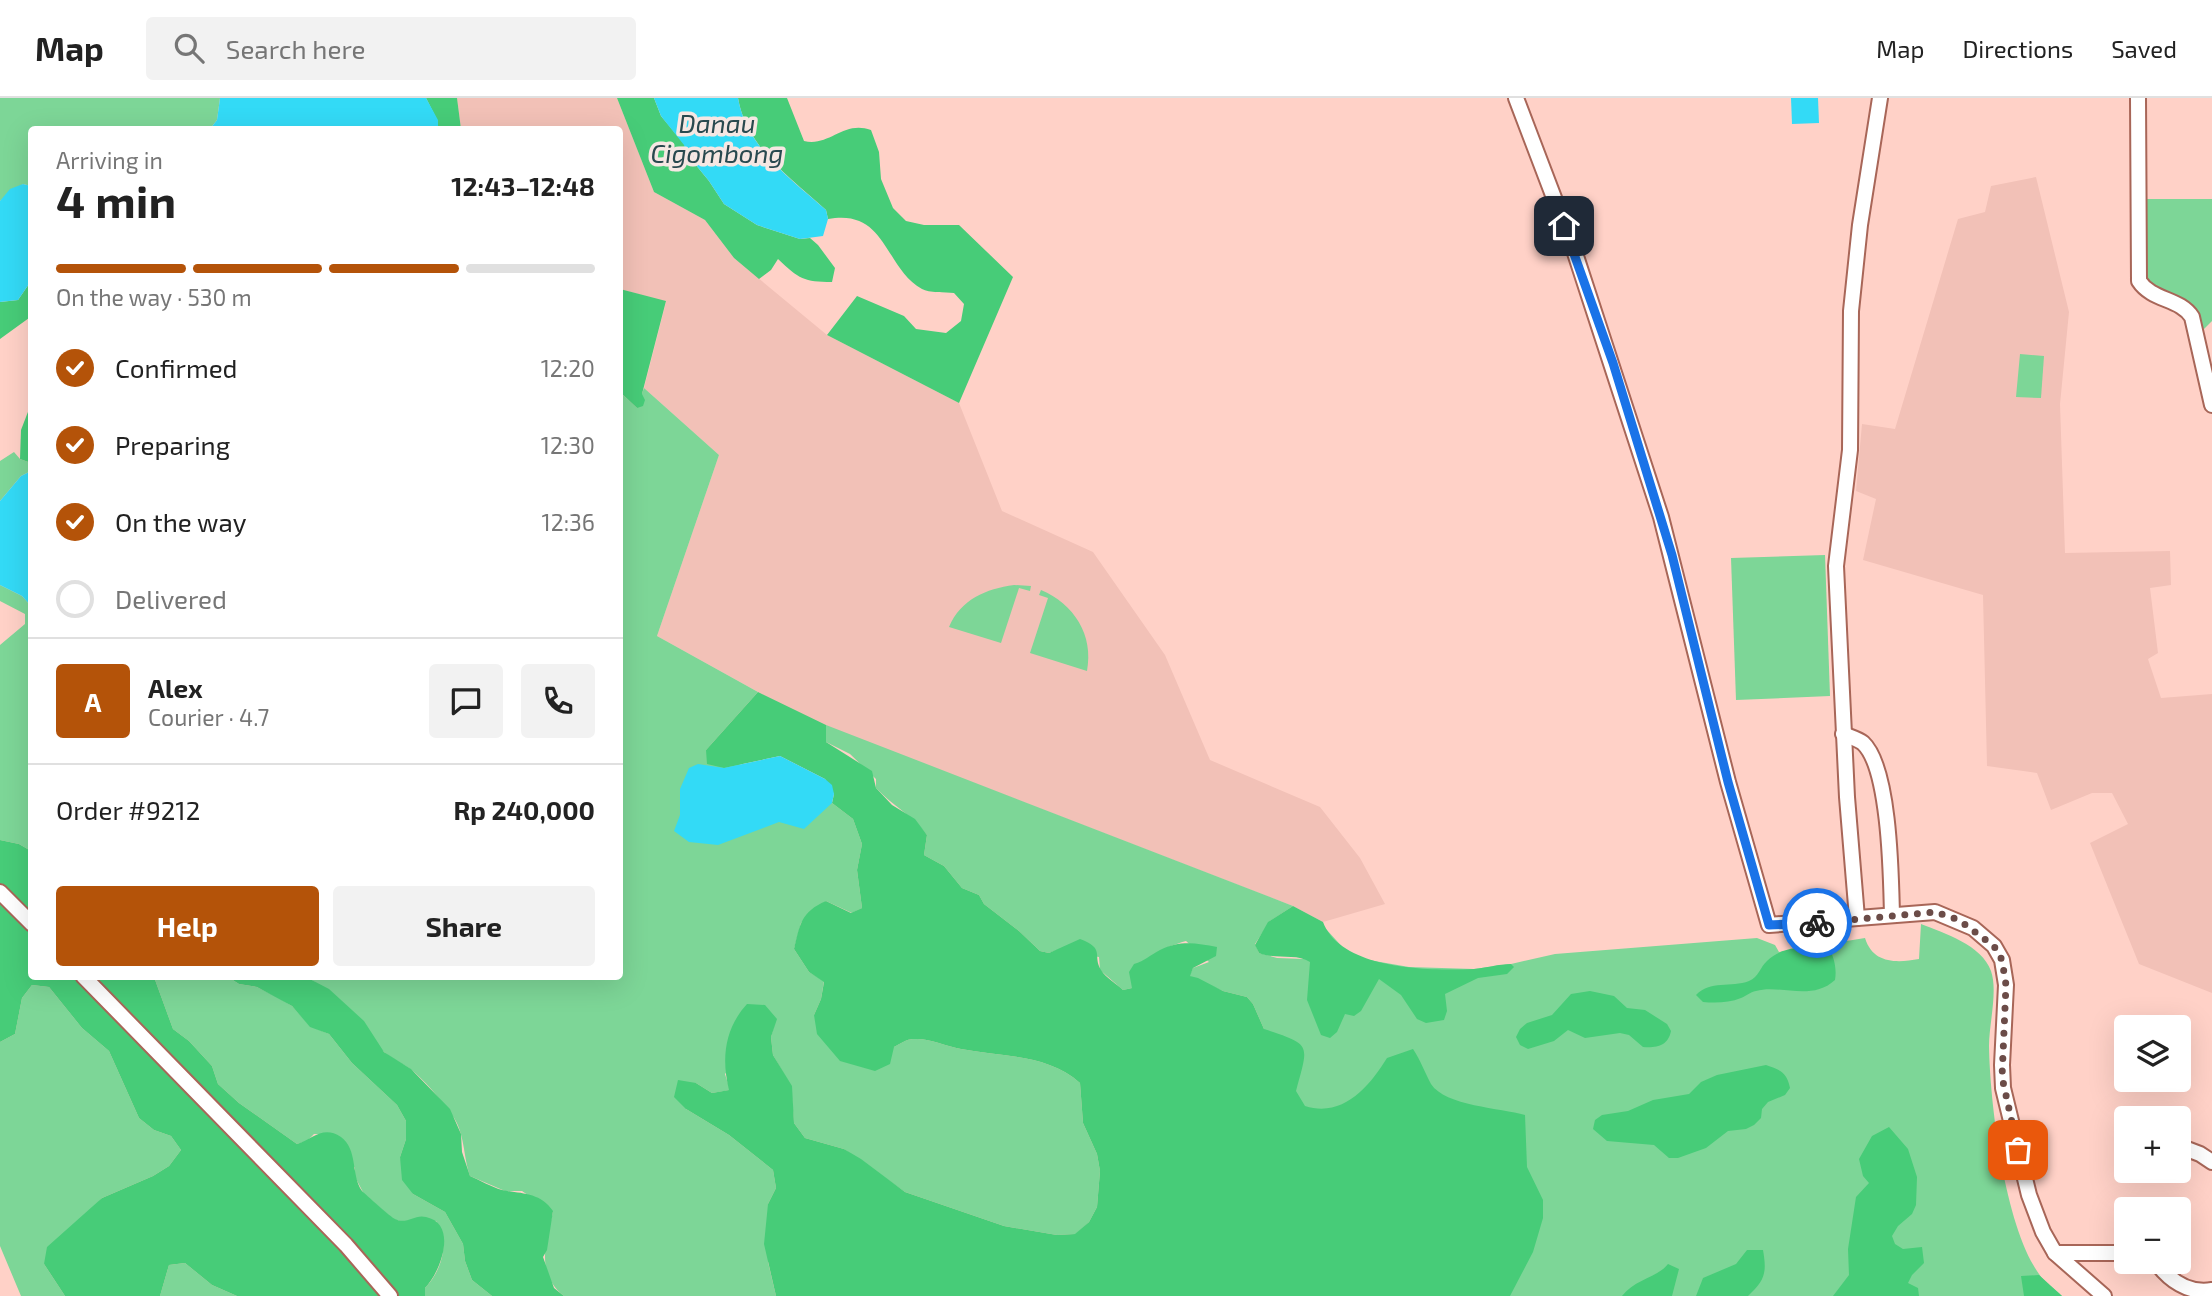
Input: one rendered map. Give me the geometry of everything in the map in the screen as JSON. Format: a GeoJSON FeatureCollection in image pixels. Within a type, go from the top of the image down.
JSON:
{"type":"FeatureCollection","features":[{"type":"Feature","properties":{"kind":"street"},"geometry":{"type":"LineString","coordinates":[[1516,98],[1576,253],[1661,517],[1728,782],[1769,925],[1928,912],[1950,916],[1973,928],[1999,953],[2006,985],[2003,1088],[2029,1195],[2043,1232],[2055,1253],[2104,1296]]}},
{"type":"Feature","properties":{"kind":"street"},"geometry":{"type":"LineString","coordinates":[[1857,918],[1843,734],[1836,566],[1850,450],[1849,325],[1860,225],[1880,98]]}},
{"type":"Feature","properties":{"kind":"street"},"geometry":{"type":"LineString","coordinates":[[2138,98],[2139,281],[2152,294],[2183,307],[2192,317],[2212,405]]}},
{"type":"Feature","properties":{"kind":"street"},"geometry":{"type":"LineString","coordinates":[[1843,734],[1862,742],[1877,768],[1885,805],[1892,915]]}},
{"type":"Feature","properties":{"kind":"street"},"geometry":{"type":"LineString","coordinates":[[0,892],[28,920]]}},
{"type":"Feature","properties":{"kind":"street"},"geometry":{"type":"LineString","coordinates":[[87,980],[346,1245],[390,1296]]}},
{"type":"Feature","properties":{"kind":"street"},"geometry":{"type":"LineString","coordinates":[[2191,1151],[2212,1162]]}},
{"type":"Feature","properties":{"kind":"street"},"geometry":{"type":"LineString","coordinates":[[2055,1253],[2114,1253]]}},
{"type":"Feature","properties":{"kind":"street"},"geometry":{"type":"LineString","coordinates":[[2167,1274],[2184,1287],[2202,1292],[2212,1290]]}},
{"type":"Feature","properties":{"kind":"shaded area"},"geometry":{"type":"Polygon","coordinates":[[[457,98],[617,98],[654,192],[705,220],[734,258],[827,335],[959,403],[1002,511],[1093,552],[1165,655],[1210,760],[1320,807],[1360,858],[1385,904],[1323,922],[1293,906],[805,718],[657,636],[719,455],[644,388],[666,302],[623,290],[623,126],[461,126],[457,98]]]}},
{"type":"Feature","properties":{"kind":"shaded area"},"geometry":{"type":"Polygon","coordinates":[[[2036,177],[2069,312],[2060,404],[2065,553],[2170,551],[2171,585],[2150,588],[2158,653],[2148,659],[2161,698],[2212,694],[2212,993],[2139,964],[2090,843],[2128,824],[2112,793],[2092,793],[2051,810],[2037,773],[1987,766],[1983,595],[1863,560],[1876,499],[1856,491],[1862,424],[1895,429],[1958,219],[1985,212],[1991,186],[2036,177]]]}},
{"type":"Feature","properties":{"kind":"green space"},"geometry":{"type":"Polygon","coordinates":[[[0,98],[220,98],[217,120],[212,126],[28,126],[28,185],[23,184],[0,201],[0,98]]]}},
{"type":"Feature","properties":{"kind":"green space"},"geometry":{"type":"Polygon","coordinates":[[[426,98],[457,98],[461,126],[438,126],[426,98]]]}},
{"type":"Feature","properties":{"kind":"green space"},"geometry":{"type":"Polygon","coordinates":[[[617,98],[654,98],[661,116],[685,145],[686,153],[724,204],[757,225],[800,239],[810,238],[835,268],[832,282],[802,278],[778,259],[771,270],[759,279],[734,258],[705,220],[654,192],[617,98]]]}},
{"type":"Feature","properties":{"kind":"green space"},"geometry":{"type":"Polygon","coordinates":[[[738,98],[787,98],[804,141],[822,140],[852,128],[871,130],[879,152],[881,179],[893,208],[906,221],[924,225],[959,225],[1013,277],[959,403],[827,335],[857,296],[904,316],[916,329],[946,333],[961,321],[964,304],[954,293],[925,290],[909,280],[883,242],[862,222],[847,218],[828,219],[826,210],[760,147],[750,132],[738,98]]]}},
{"type":"Feature","properties":{"kind":"green space"},"geometry":{"type":"Polygon","coordinates":[[[2145,199],[2212,199],[2212,321],[2204,329],[2155,295],[2144,271],[2145,199]]]}},
{"type":"Feature","properties":{"kind":"green space"},"geometry":{"type":"Polygon","coordinates":[[[28,285],[28,319],[0,339],[0,302],[18,300],[28,285]]]}},
{"type":"Feature","properties":{"kind":"green space"},"geometry":{"type":"Polygon","coordinates":[[[623,290],[666,301],[642,394],[645,400],[643,406],[637,408],[623,395],[623,290]]]}},
{"type":"Feature","properties":{"kind":"green space"},"geometry":{"type":"Polygon","coordinates":[[[2020,354],[2044,356],[2041,398],[2016,397],[2020,354]]]}},
{"type":"Feature","properties":{"kind":"green space"},"geometry":{"type":"Polygon","coordinates":[[[644,388],[719,455],[657,636],[758,692],[706,750],[832,803],[853,819],[862,844],[857,870],[862,908],[852,913],[826,901],[801,923],[794,949],[809,972],[824,981],[821,999],[814,1015],[894,1047],[908,1040],[920,1039],[961,1049],[1024,1058],[1054,1067],[1080,1083],[1083,1123],[1097,1154],[1100,1171],[1097,1207],[1089,1222],[1076,1234],[1057,1235],[1004,1226],[905,1192],[844,1149],[805,1138],[794,1123],[791,1086],[773,1055],[771,1037],[776,1019],[725,1074],[730,1090],[712,1093],[696,1083],[686,1109],[729,1135],[773,1170],[776,1188],[768,1204],[768,1262],[776,1296],[564,1296],[555,1287],[546,1267],[546,1246],[553,1212],[522,1191],[505,1191],[470,1176],[459,1129],[438,1096],[409,1068],[382,1050],[339,1001],[312,980],[623,980],[623,395],[637,408],[644,388]]]}},
{"type":"Feature","properties":{"kind":"green space"},"geometry":{"type":"Polygon","coordinates":[[[28,412],[28,462],[20,459],[21,430],[28,412]]]}},
{"type":"Feature","properties":{"kind":"green space"},"geometry":{"type":"Polygon","coordinates":[[[14,452],[20,459],[28,462],[28,472],[21,476],[0,501],[0,461],[14,452]]]}},
{"type":"Feature","properties":{"kind":"green space"},"geometry":{"type":"Polygon","coordinates":[[[1825,555],[1830,696],[1736,700],[1731,558],[1825,555]]]}},
{"type":"Feature","properties":{"kind":"green space"},"geometry":{"type":"Polygon","coordinates":[[[0,585],[22,596],[28,603],[28,849],[19,844],[0,840],[0,645],[25,624],[25,614],[0,601],[0,585]]]}},
{"type":"Feature","properties":{"kind":"green space"},"geometry":{"type":"Polygon","coordinates":[[[1014,585],[1031,586],[1030,591],[1019,588],[1001,643],[949,627],[967,602],[994,589],[1014,585]]]}},
{"type":"Feature","properties":{"kind":"green space"},"geometry":{"type":"Polygon","coordinates":[[[1041,590],[1063,604],[1079,622],[1087,645],[1087,671],[1030,653],[1048,598],[1039,595],[1041,590]]]}},
{"type":"Feature","properties":{"kind":"green space"},"geometry":{"type":"Polygon","coordinates":[[[758,692],[826,725],[826,742],[872,771],[876,788],[892,805],[915,819],[927,835],[924,855],[944,866],[962,888],[979,895],[984,904],[1040,951],[1049,953],[1080,939],[1096,949],[1103,973],[1123,990],[1132,988],[1129,972],[1134,964],[1160,950],[1181,944],[1217,947],[1216,956],[1193,968],[1190,976],[1223,991],[1247,997],[1264,1029],[1299,1043],[1304,1055],[1296,1091],[1305,1106],[1319,1109],[1343,1104],[1363,1089],[1387,1058],[1413,1049],[1431,1084],[1448,1097],[1525,1115],[1527,1167],[1543,1200],[1543,1218],[1533,1252],[1510,1296],[776,1296],[764,1244],[768,1204],[776,1188],[773,1170],[729,1135],[686,1109],[674,1097],[678,1080],[696,1083],[712,1093],[729,1090],[725,1066],[727,1044],[734,1023],[747,1004],[765,1005],[777,1019],[771,1037],[773,1055],[792,1086],[794,1123],[805,1138],[844,1149],[905,1192],[1004,1226],[1057,1235],[1075,1234],[1089,1222],[1097,1207],[1100,1171],[1097,1154],[1083,1123],[1080,1083],[1054,1067],[1024,1058],[914,1039],[894,1047],[890,1064],[875,1071],[840,1061],[817,1034],[814,1015],[824,982],[809,972],[794,949],[796,940],[806,914],[826,901],[851,913],[862,908],[857,870],[862,844],[853,819],[832,803],[834,794],[825,779],[780,756],[724,768],[707,764],[706,750],[758,692]]]}},
{"type":"Feature","properties":{"kind":"green space"},"geometry":{"type":"Polygon","coordinates":[[[826,725],[1293,906],[1270,921],[1255,944],[1259,953],[1277,958],[1305,959],[1326,929],[1346,951],[1363,959],[1409,967],[1474,969],[1555,954],[1757,938],[1775,945],[1779,952],[1865,938],[1869,947],[1880,957],[1902,961],[1919,959],[1921,924],[1951,936],[1980,954],[1991,971],[1994,988],[1989,1037],[1990,1071],[2002,1164],[2017,1226],[2027,1253],[2041,1277],[2062,1296],[1229,1296],[1264,1029],[1253,1004],[1247,997],[1223,991],[1189,976],[1193,968],[1209,962],[1186,941],[1151,957],[1138,970],[1132,988],[1123,990],[1100,970],[1099,957],[1057,950],[1049,953],[1040,951],[984,904],[979,895],[962,888],[944,866],[924,855],[927,835],[876,788],[876,779],[850,754],[826,742],[826,725]]]}},
{"type":"Feature","properties":{"kind":"green space"},"geometry":{"type":"Polygon","coordinates":[[[0,840],[19,844],[28,849],[28,980],[155,980],[173,1029],[189,1041],[212,1066],[218,1084],[239,1103],[297,1144],[329,1132],[341,1137],[350,1148],[356,1178],[362,1191],[399,1221],[422,1216],[436,1221],[442,1229],[444,1250],[436,1272],[425,1288],[425,1296],[237,1296],[212,1285],[185,1263],[169,1265],[160,1296],[65,1296],[44,1264],[47,1247],[102,1198],[153,1176],[169,1166],[181,1150],[171,1136],[154,1130],[139,1118],[109,1051],[82,1028],[49,987],[32,985],[22,998],[15,1034],[0,1042],[0,840]]]}},
{"type":"Feature","properties":{"kind":"green space"},"geometry":{"type":"Polygon","coordinates":[[[1293,906],[1323,922],[1333,938],[1348,950],[1367,958],[1412,968],[1474,969],[1511,964],[1514,967],[1507,974],[1478,978],[1445,994],[1447,1011],[1444,1020],[1426,1023],[1417,1019],[1401,995],[1379,979],[1361,1011],[1354,1016],[1345,1014],[1337,1032],[1330,1038],[1321,1035],[1307,1000],[1310,962],[1299,958],[1265,955],[1259,953],[1255,945],[1268,922],[1293,906]]]}},
{"type":"Feature","properties":{"kind":"green space"},"geometry":{"type":"Polygon","coordinates":[[[1814,945],[1828,946],[1833,958],[1835,980],[1826,987],[1806,991],[1765,989],[1736,1000],[1722,1002],[1703,1002],[1696,995],[1708,987],[1749,981],[1777,953],[1814,945]]]}},
{"type":"Feature","properties":{"kind":"green space"},"geometry":{"type":"Polygon","coordinates":[[[155,980],[233,980],[239,984],[257,987],[292,1006],[310,1026],[329,1034],[352,1063],[397,1105],[406,1121],[406,1139],[400,1157],[413,1194],[445,1212],[463,1244],[465,1261],[472,1280],[492,1296],[425,1296],[425,1288],[436,1274],[442,1256],[443,1238],[436,1221],[403,1222],[393,1219],[364,1194],[355,1177],[355,1168],[332,1134],[314,1134],[307,1141],[297,1144],[239,1103],[218,1084],[212,1066],[189,1041],[173,1029],[155,980]]]}},
{"type":"Feature","properties":{"kind":"green space"},"geometry":{"type":"Polygon","coordinates":[[[233,980],[312,980],[329,989],[364,1021],[384,1052],[411,1069],[450,1109],[461,1134],[462,1152],[470,1176],[498,1189],[536,1197],[553,1211],[547,1250],[543,1257],[554,1288],[564,1296],[492,1296],[472,1280],[465,1261],[463,1244],[445,1212],[413,1194],[402,1180],[400,1157],[406,1139],[406,1121],[397,1105],[352,1063],[329,1034],[310,1027],[292,1006],[257,987],[239,984],[233,980]]]}},
{"type":"Feature","properties":{"kind":"green space"},"geometry":{"type":"Polygon","coordinates":[[[32,985],[49,987],[82,1028],[109,1051],[139,1118],[154,1130],[171,1136],[181,1150],[169,1166],[153,1176],[102,1198],[44,1264],[65,1296],[21,1296],[0,1246],[0,1042],[15,1034],[22,998],[32,985]]]}},
{"type":"Feature","properties":{"kind":"green space"},"geometry":{"type":"Polygon","coordinates":[[[1590,991],[1614,996],[1627,1008],[1645,1010],[1667,1024],[1671,1031],[1670,1036],[1665,1043],[1643,1047],[1629,1035],[1620,1033],[1585,1038],[1568,1030],[1554,1041],[1528,1049],[1520,1045],[1516,1037],[1527,1023],[1552,1015],[1571,994],[1590,991]]]}},
{"type":"Feature","properties":{"kind":"green space"},"geometry":{"type":"Polygon","coordinates":[[[1766,1065],[1779,1070],[1787,1078],[1790,1088],[1785,1095],[1768,1102],[1762,1109],[1761,1118],[1754,1125],[1728,1131],[1706,1148],[1678,1158],[1669,1158],[1654,1145],[1607,1141],[1593,1129],[1595,1120],[1602,1115],[1628,1111],[1653,1100],[1689,1094],[1701,1082],[1717,1075],[1766,1065]]]}},
{"type":"Feature","properties":{"kind":"green space"},"geometry":{"type":"Polygon","coordinates":[[[1889,1127],[1908,1149],[1917,1177],[1916,1205],[1912,1214],[1898,1226],[1892,1236],[1895,1244],[1903,1249],[1922,1247],[1924,1263],[1908,1283],[1918,1288],[1919,1296],[1833,1296],[1849,1275],[1848,1249],[1856,1197],[1869,1183],[1863,1176],[1859,1159],[1872,1136],[1889,1127]]]}},
{"type":"Feature","properties":{"kind":"green space"},"geometry":{"type":"Polygon","coordinates":[[[1747,1250],[1763,1250],[1765,1265],[1761,1280],[1748,1296],[1696,1296],[1703,1278],[1736,1264],[1747,1250]]]}},
{"type":"Feature","properties":{"kind":"green space"},"geometry":{"type":"Polygon","coordinates":[[[185,1263],[212,1285],[237,1296],[160,1296],[169,1265],[185,1263]]]}},
{"type":"Feature","properties":{"kind":"green space"},"geometry":{"type":"Polygon","coordinates":[[[1668,1264],[1679,1269],[1672,1296],[1622,1296],[1627,1290],[1658,1273],[1668,1264]]]}},
{"type":"Feature","properties":{"kind":"green space"},"geometry":{"type":"Polygon","coordinates":[[[2039,1275],[2062,1296],[2024,1296],[2021,1276],[2039,1275]]]}},
{"type":"Feature","properties":{"kind":"water"},"geometry":{"type":"Polygon","coordinates":[[[220,98],[426,98],[438,120],[438,126],[212,126],[217,120],[220,98]]]}},
{"type":"Feature","properties":{"kind":"water","name":"Danau Cigombong"},"geometry":{"type":"Polygon","coordinates":[[[654,98],[738,98],[750,132],[760,147],[785,174],[826,210],[828,219],[823,236],[800,239],[757,225],[724,204],[661,116],[654,98]]]}},
{"type":"Feature","properties":{"kind":"water"},"geometry":{"type":"Polygon","coordinates":[[[1791,98],[1818,98],[1819,123],[1792,124],[1791,98]]]}},
{"type":"Feature","properties":{"kind":"water"},"geometry":{"type":"Polygon","coordinates":[[[23,184],[28,185],[28,285],[18,300],[0,302],[0,201],[10,189],[23,184]]]}},
{"type":"Feature","properties":{"kind":"water"},"geometry":{"type":"Polygon","coordinates":[[[28,472],[28,603],[22,596],[0,585],[0,501],[21,476],[28,472]]]}},
{"type":"Feature","properties":{"kind":"water"},"geometry":{"type":"Polygon","coordinates":[[[780,756],[832,785],[832,803],[804,829],[779,822],[718,845],[689,842],[674,831],[680,815],[680,789],[689,768],[698,764],[724,768],[780,756]]]}},
{"type":"Feature","properties":{"kind":"way so far"},"geometry":{"type":"LineString","coordinates":[[1817,923],[1935,912],[1973,928],[1994,946],[2002,960],[2006,985],[2003,1088],[2012,1115],[2018,1150]]}},
{"type":"Feature","properties":{"kind":"route"},"geometry":{"type":"LineString","coordinates":[[1564,226],[1576,253],[1613,363],[1672,555],[1696,660],[1769,925],[1817,923]]}}]}
